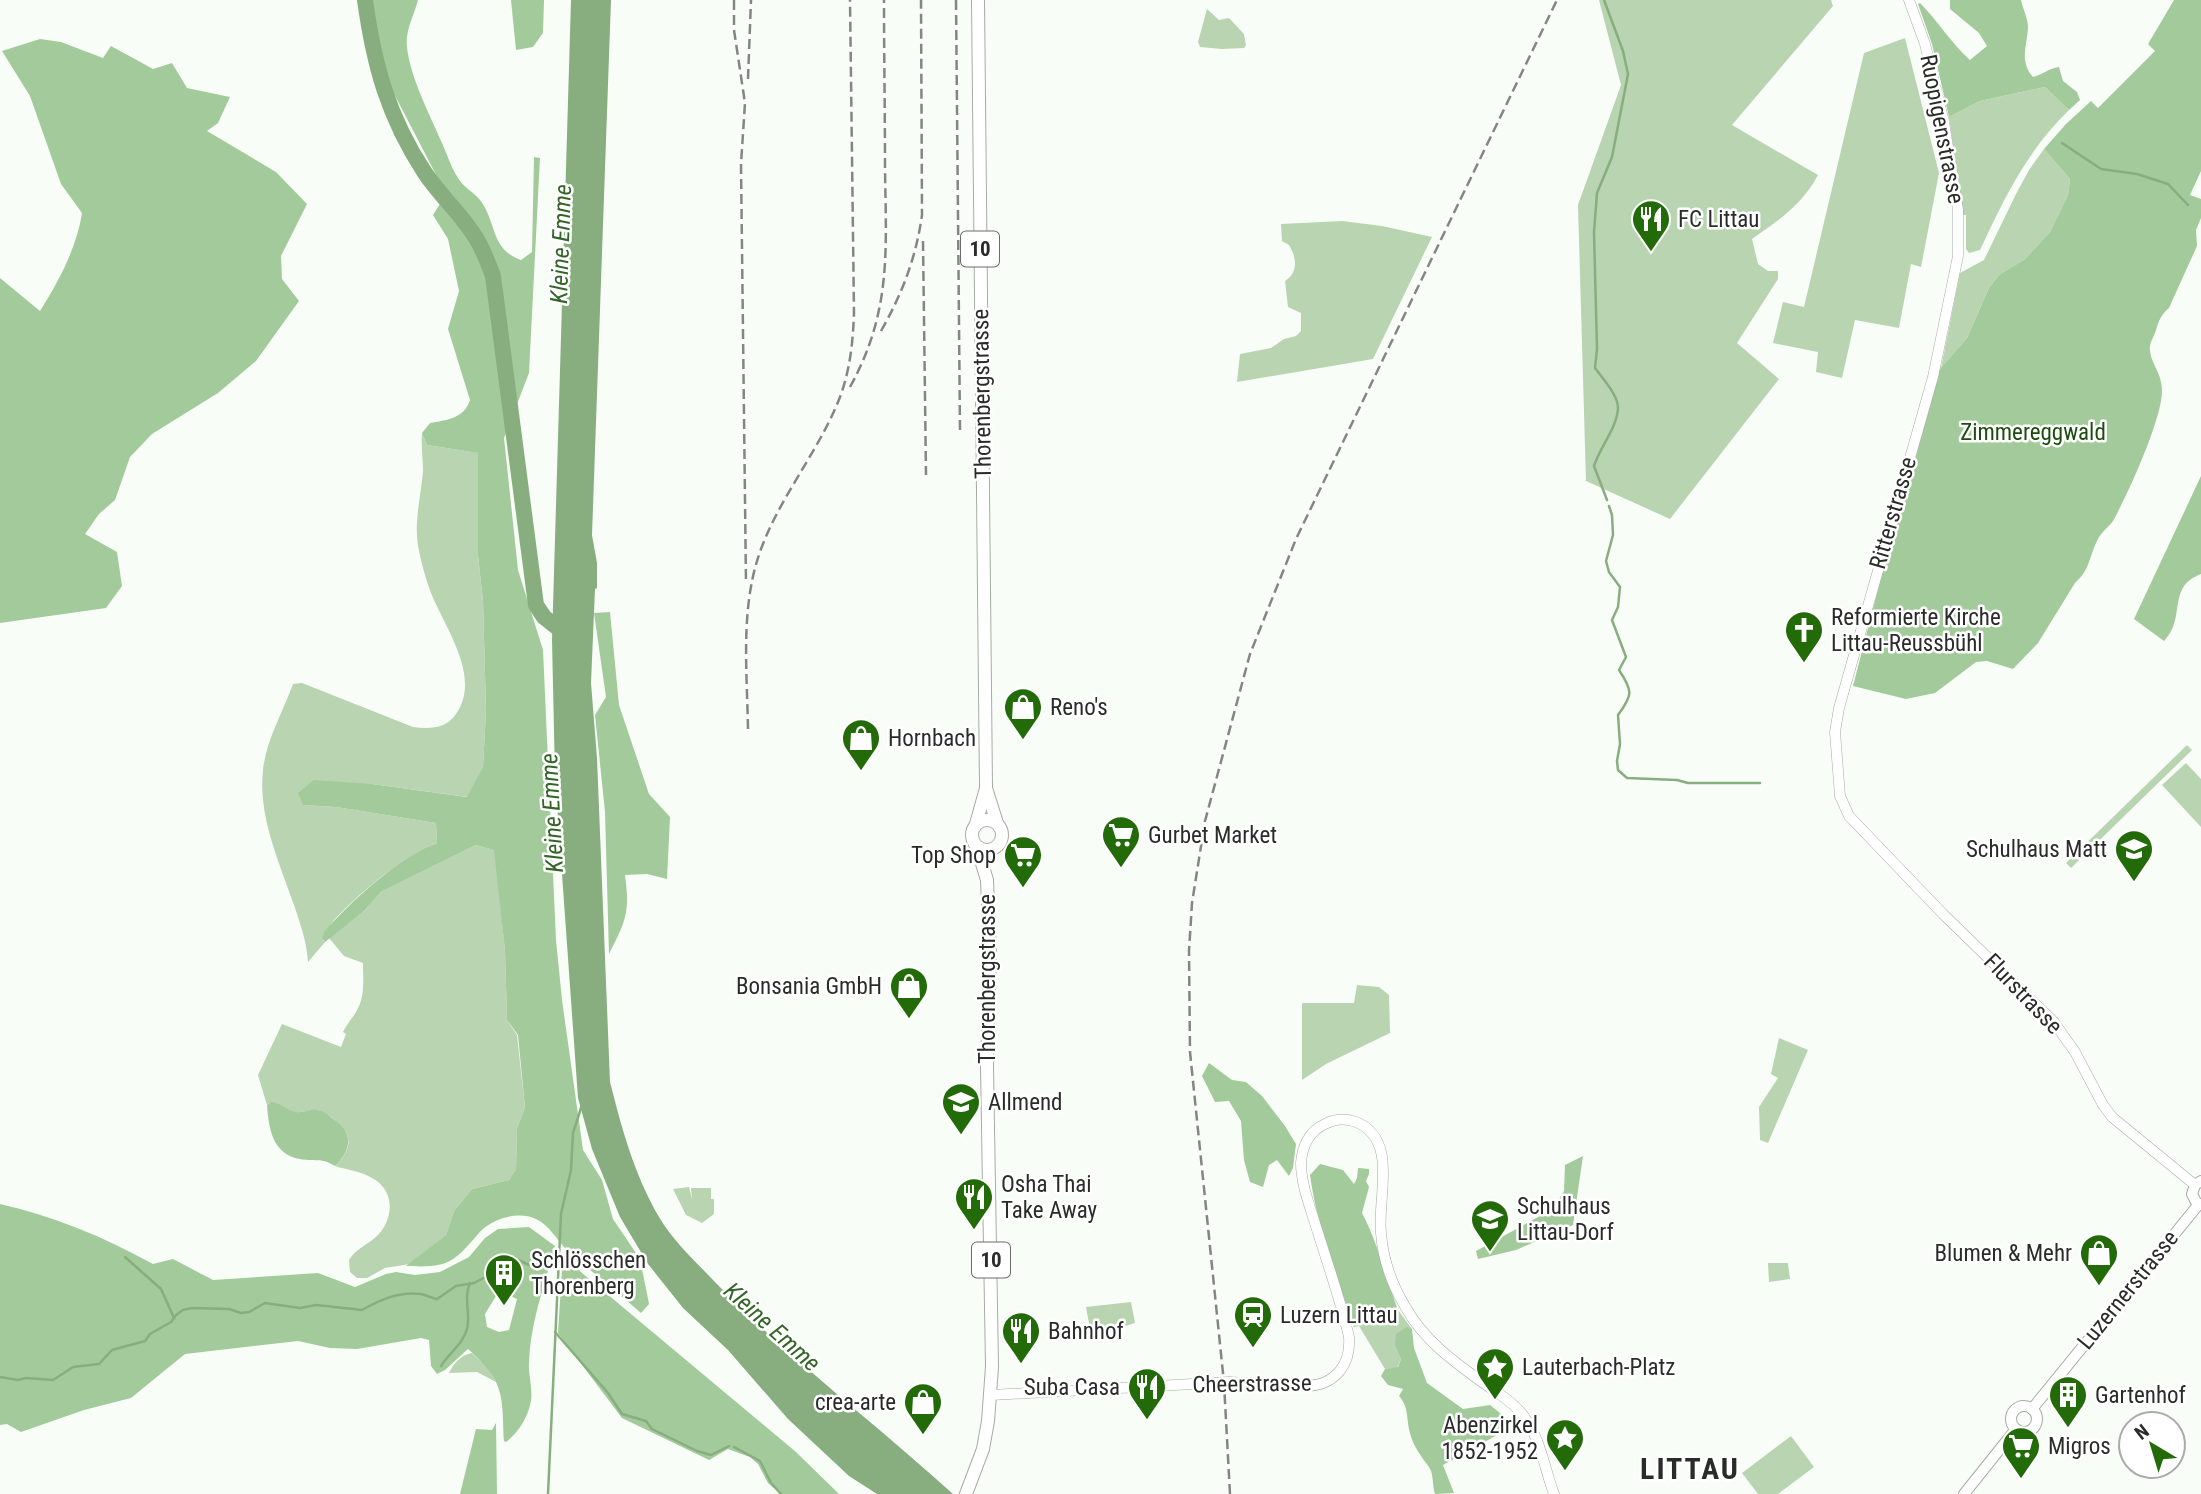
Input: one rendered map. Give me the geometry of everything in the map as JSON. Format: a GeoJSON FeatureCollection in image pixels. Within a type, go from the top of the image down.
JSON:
{"type":"FeatureCollection","features":[{"type":"Feature","properties":{"kind":"main road","name":"Thorenbergstrasse"},"geometry":{"type":"LineString","coordinates":[[976,824],[986,788],[978,0]]}},
{"type":"Feature","properties":{"kind":"main road","name":"Thorenbergstrasse"},"geometry":{"type":"LineString","coordinates":[[986,788],[997,823]]}},
{"type":"Feature","properties":{"kind":"main road"},"geometry":{"type":"LineString","coordinates":[[976,824],[987,820],[997,823]]}},
{"type":"Feature","properties":{"kind":"main road","name":"10"},"geometry":{"type":"LineString","coordinates":[[996,847],[1002,835],[997,823]]}},
{"type":"Feature","properties":{"kind":"main road","name":"10"},"geometry":{"type":"LineString","coordinates":[[976,824],[971,837],[977,847]]}},
{"type":"Feature","properties":{"kind":"main road","name":"Thorenbergstrasse"},"geometry":{"type":"LineString","coordinates":[[967,1492],[983,1449],[991,1395],[992,1343],[987,1067],[990,962],[987,880],[977,847]]}},
{"type":"Feature","properties":{"kind":"main road"},"geometry":{"type":"LineString","coordinates":[[977,847],[988,850],[996,847]]}},
{"type":"Feature","properties":{"kind":"main road","name":"Thorenbergstrasse"},"geometry":{"type":"LineString","coordinates":[[987,880],[996,847]]}},
{"type":"Feature","properties":{"kind":"main road"},"geometry":{"type":"LineString","coordinates":[[2198,1183],[2192,1194],[2200,1204]]}},
{"type":"Feature","properties":{"kind":"main road","name":"Luzernerstrasse"},"geometry":{"type":"LineString","coordinates":[[2032,1409],[2200,1204]]}},
{"type":"Feature","properties":{"kind":"main road"},"geometry":{"type":"LineString","coordinates":[[2021,1406],[2032,1409],[2037,1419],[2034,1428],[2028,1432],[2016,1429],[2011,1422],[2013,1413],[2021,1406]]}},
{"type":"Feature","properties":{"kind":"main road"},"geometry":{"type":"LineString","coordinates":[[1964,1494],[2016,1429]]}},
{"type":"Feature","properties":{"kind":"street","name":"Ruopigenstrasse"},"geometry":{"type":"LineString","coordinates":[[1909,0],[1925,44],[1944,122],[1958,210],[1957,262]]}},
{"type":"Feature","properties":{"kind":"street","name":"Ritterstrasse"},"geometry":{"type":"LineString","coordinates":[[1844,806],[1840,796],[1835,741],[1839,708],[1933,377],[1957,262]]}},
{"type":"Feature","properties":{"kind":"street","name":"Flurstrasse"},"geometry":{"type":"LineString","coordinates":[[1844,806],[1858,825],[1920,890],[2053,1021],[2075,1052],[2112,1117],[2198,1183]]}},
{"type":"Feature","properties":{"kind":"street","name":"Cheerstrasse"},"geometry":{"type":"LineString","coordinates":[[991,1395],[1229,1382],[1307,1386],[1322,1384],[1332,1379],[1347,1361],[1349,1337],[1306,1191],[1301,1162],[1304,1146],[1315,1130],[1331,1121],[1348,1120],[1366,1128],[1379,1146],[1383,1166],[1380,1206],[1383,1247],[1393,1283],[1406,1309],[1423,1333],[1442,1351],[1518,1409],[1533,1432],[1554,1494]]}},
{"type":"Feature","properties":{"kind":"shaded area"},"geometry":{"type":"Polygon","coordinates":[[[571,0],[611,0],[592,535],[597,563],[597,588],[591,683],[597,758],[610,1082],[624,1134],[642,1184],[659,1217],[678,1243],[771,1337],[953,1494],[877,1494],[849,1476],[788,1419],[728,1350],[683,1308],[648,1264],[620,1217],[592,1149],[578,1098],[555,776],[552,640],[571,0]]]}},
{"type":"Feature","properties":{"kind":"shaded area"},"geometry":{"type":"Polygon","coordinates":[[[1599,0],[1831,0],[1833,6],[1732,125],[1818,175],[1797,203],[1752,239],[1758,264],[1768,271],[1778,271],[1778,279],[1737,343],[1779,379],[1670,519],[1586,481],[1578,205],[1621,85],[1599,0]]]}},
{"type":"Feature","properties":{"kind":"shaded area"},"geometry":{"type":"Polygon","coordinates":[[[1207,9],[1219,20],[1229,18],[1244,34],[1244,48],[1200,47],[1198,42],[1207,9]]]}},
{"type":"Feature","properties":{"kind":"shaded area"},"geometry":{"type":"Polygon","coordinates":[[[1905,38],[1939,173],[1921,267],[1911,264],[1899,328],[1855,320],[1842,378],[1816,372],[1818,352],[1773,343],[1783,302],[1804,307],[1864,53],[1905,38]]]}},
{"type":"Feature","properties":{"kind":"shaded area"},"geometry":{"type":"Polygon","coordinates":[[[2045,87],[2069,110],[2040,142],[2029,159],[2008,193],[1980,250],[1969,253],[1966,249],[1966,215],[1963,215],[1949,117],[1980,101],[2045,87]]]}},
{"type":"Feature","properties":{"kind":"shaded area"},"geometry":{"type":"Polygon","coordinates":[[[2044,149],[2070,179],[2068,195],[2050,232],[2025,259],[1999,275],[1989,288],[1967,338],[1941,368],[1960,273],[1984,260],[2016,194],[2044,149]]]}},
{"type":"Feature","properties":{"kind":"shaded area"},"geometry":{"type":"Polygon","coordinates":[[[1342,221],[1432,237],[1373,359],[1237,382],[1240,354],[1271,348],[1301,331],[1301,313],[1288,307],[1285,281],[1294,270],[1295,260],[1289,245],[1282,241],[1281,224],[1342,221]]]}},
{"type":"Feature","properties":{"kind":"shaded area"},"geometry":{"type":"Polygon","coordinates":[[[422,433],[427,445],[479,453],[478,556],[483,601],[486,711],[483,767],[468,797],[372,784],[304,805],[336,807],[436,823],[437,843],[397,865],[355,899],[332,922],[323,940],[325,942],[308,962],[301,926],[271,839],[262,787],[268,748],[293,684],[302,683],[419,728],[437,727],[447,723],[456,714],[463,700],[463,669],[452,637],[431,593],[418,546],[417,518],[423,471],[422,433]]]}},
{"type":"Feature","properties":{"kind":"shaded area"},"geometry":{"type":"Polygon","coordinates":[[[2187,745],[2192,750],[2071,868],[2066,863],[2187,745]]]}},
{"type":"Feature","properties":{"kind":"shaded area"},"geometry":{"type":"Polygon","coordinates":[[[2186,763],[2201,779],[2201,827],[2162,785],[2186,763]]]}},
{"type":"Feature","properties":{"kind":"shaded area"},"geometry":{"type":"Polygon","coordinates":[[[476,845],[495,850],[505,951],[507,1020],[517,1035],[525,1108],[517,1128],[516,1169],[509,1180],[472,1189],[454,1211],[446,1235],[410,1264],[385,1268],[367,1278],[357,1278],[350,1272],[349,1260],[378,1235],[387,1221],[390,1205],[385,1190],[380,1183],[368,1176],[335,1166],[348,1147],[344,1128],[318,1110],[295,1112],[269,1103],[267,1105],[258,1075],[282,1024],[341,1047],[346,1034],[343,1032],[362,997],[363,963],[344,956],[329,938],[363,912],[381,892],[476,845]]]}},
{"type":"Feature","properties":{"kind":"shaded area"},"geometry":{"type":"Polygon","coordinates":[[[1357,985],[1379,987],[1389,995],[1390,1033],[1326,1064],[1302,1080],[1302,1003],[1354,1003],[1357,985]]]}},
{"type":"Feature","properties":{"kind":"shaded area"},"geometry":{"type":"Polygon","coordinates":[[[1779,1038],[1808,1050],[1768,1143],[1760,1140],[1759,1107],[1778,1078],[1771,1074],[1779,1038]]]}},
{"type":"Feature","properties":{"kind":"shaded area"},"geometry":{"type":"Polygon","coordinates":[[[689,1187],[692,1199],[691,1188],[711,1188],[714,1214],[702,1223],[686,1215],[673,1189],[689,1187]]]}},
{"type":"Feature","properties":{"kind":"shaded area"},"geometry":{"type":"Polygon","coordinates":[[[1768,1263],[1788,1263],[1790,1279],[1769,1282],[1768,1263]]]}},
{"type":"Feature","properties":{"kind":"shaded area"},"geometry":{"type":"Polygon","coordinates":[[[1131,1302],[1135,1323],[1122,1327],[1090,1329],[1086,1307],[1131,1302]]]}},
{"type":"Feature","properties":{"kind":"shaded area"},"geometry":{"type":"Polygon","coordinates":[[[1398,1310],[1412,1329],[1407,1328],[1395,1346],[1401,1359],[1397,1368],[1385,1369],[1359,1326],[1390,1319],[1398,1310]]]}},
{"type":"Feature","properties":{"kind":"shaded area"},"geometry":{"type":"Polygon","coordinates":[[[472,1353],[488,1368],[496,1382],[477,1372],[449,1373],[458,1360],[472,1353]]]}},
{"type":"Feature","properties":{"kind":"shaded area"},"geometry":{"type":"Polygon","coordinates":[[[1791,1436],[1814,1467],[1778,1494],[1758,1494],[1742,1473],[1791,1436]]]}},
{"type":"Feature","properties":{"kind":"green space"},"geometry":{"type":"Polygon","coordinates":[[[373,0],[418,0],[407,41],[412,71],[421,96],[458,178],[480,200],[504,249],[521,260],[532,252],[534,157],[540,158],[529,373],[504,438],[518,570],[543,650],[556,940],[583,1150],[602,1180],[613,1219],[640,1259],[649,1304],[641,1313],[564,1247],[546,1225],[531,1217],[507,1217],[491,1223],[449,1261],[432,1266],[406,1266],[446,1235],[454,1211],[472,1189],[509,1180],[516,1169],[517,1128],[525,1108],[518,1035],[507,1020],[505,951],[494,850],[476,845],[381,892],[363,912],[325,942],[322,938],[334,921],[376,882],[408,858],[437,843],[436,823],[336,807],[303,805],[298,793],[314,780],[372,784],[467,797],[483,767],[486,711],[483,601],[478,556],[478,453],[427,445],[422,433],[430,423],[459,415],[470,400],[448,329],[459,291],[448,239],[433,215],[446,194],[389,84],[371,8],[373,0]]]}},
{"type":"Feature","properties":{"kind":"green space"},"geometry":{"type":"Polygon","coordinates":[[[511,0],[544,0],[543,33],[533,47],[516,50],[511,0]]]}},
{"type":"Feature","properties":{"kind":"green space"},"geometry":{"type":"Polygon","coordinates":[[[1950,0],[2021,0],[2028,25],[2025,53],[2029,71],[2033,77],[2059,67],[2063,81],[2077,92],[2080,100],[2069,110],[2045,87],[1980,101],[1949,117],[1932,44],[1918,4],[1927,10],[1970,60],[1987,46],[1979,33],[1950,9],[1950,0]]]}},
{"type":"Feature","properties":{"kind":"green space","name":"Zimmereggwald"},"geometry":{"type":"Polygon","coordinates":[[[2174,0],[2201,0],[2201,171],[2190,195],[2201,199],[2201,218],[2196,230],[2197,246],[2169,308],[2159,320],[2150,345],[2162,384],[2161,404],[2127,493],[2113,521],[2094,547],[2084,573],[2038,643],[2013,669],[1987,661],[1976,662],[1935,693],[1906,699],[1853,686],[1933,377],[1967,338],[1989,288],[1999,275],[2025,259],[2050,232],[2068,195],[2070,179],[2044,149],[2091,101],[2098,108],[2155,51],[2148,44],[2174,0]]]}},
{"type":"Feature","properties":{"kind":"green space"},"geometry":{"type":"Polygon","coordinates":[[[40,39],[61,42],[103,58],[111,46],[153,69],[172,63],[187,88],[230,97],[218,123],[207,131],[276,172],[307,204],[281,256],[282,279],[299,301],[256,361],[218,393],[152,434],[130,457],[115,500],[99,514],[85,534],[117,552],[122,586],[106,608],[0,623],[0,278],[40,311],[66,264],[82,213],[61,184],[30,96],[2,51],[40,39]]]}},
{"type":"Feature","properties":{"kind":"green space"},"geometry":{"type":"Polygon","coordinates":[[[2201,476],[2201,574],[2184,587],[2175,623],[2164,641],[2134,619],[2201,476]]]}},
{"type":"Feature","properties":{"kind":"green space"},"geometry":{"type":"Polygon","coordinates":[[[610,612],[619,705],[649,794],[670,817],[667,879],[647,874],[625,875],[627,908],[609,954],[605,812],[595,715],[606,697],[594,613],[610,612]]]}},
{"type":"Feature","properties":{"kind":"green space"},"geometry":{"type":"Polygon","coordinates":[[[1209,1063],[1232,1080],[1246,1082],[1262,1096],[1285,1126],[1296,1144],[1293,1168],[1289,1176],[1277,1160],[1269,1165],[1263,1187],[1250,1182],[1244,1160],[1241,1121],[1229,1101],[1215,1102],[1202,1076],[1209,1063]]]}},
{"type":"Feature","properties":{"kind":"green space"},"geometry":{"type":"Polygon","coordinates":[[[271,1102],[296,1112],[322,1111],[339,1123],[347,1134],[348,1141],[341,1160],[335,1166],[328,1162],[297,1158],[281,1150],[269,1125],[267,1105],[271,1102]]]}},
{"type":"Feature","properties":{"kind":"green space"},"geometry":{"type":"Polygon","coordinates":[[[1583,1156],[1573,1225],[1516,1250],[1478,1259],[1476,1251],[1553,1209],[1564,1191],[1565,1165],[1583,1156]]]}},
{"type":"Feature","properties":{"kind":"green space"},"geometry":{"type":"Polygon","coordinates":[[[1320,1164],[1343,1170],[1354,1184],[1358,1168],[1369,1169],[1366,1181],[1369,1187],[1362,1213],[1398,1310],[1390,1319],[1354,1327],[1317,1214],[1310,1175],[1320,1164]]]}},
{"type":"Feature","properties":{"kind":"green space"},"geometry":{"type":"Polygon","coordinates":[[[0,1204],[78,1228],[153,1264],[173,1259],[213,1280],[318,1273],[355,1287],[396,1272],[415,1275],[440,1272],[469,1257],[485,1238],[498,1229],[529,1227],[555,1246],[532,1333],[529,1363],[530,1407],[519,1429],[506,1442],[499,1390],[489,1371],[468,1349],[437,1374],[431,1366],[429,1340],[421,1338],[357,1349],[330,1348],[298,1341],[185,1354],[131,1398],[84,1410],[21,1432],[7,1424],[0,1425],[0,1204]],[[499,1291],[485,1314],[487,1327],[499,1332],[509,1330],[517,1299],[499,1291]]]}},
{"type":"Feature","properties":{"kind":"green space"},"geometry":{"type":"Polygon","coordinates":[[[563,1254],[582,1273],[796,1452],[839,1494],[781,1494],[768,1483],[758,1464],[750,1457],[728,1449],[709,1460],[622,1418],[558,1333],[563,1254]]]}},
{"type":"Feature","properties":{"kind":"green space"},"geometry":{"type":"Polygon","coordinates":[[[1407,1327],[1412,1329],[1414,1348],[1427,1383],[1463,1409],[1490,1405],[1515,1425],[1443,1465],[1454,1493],[1435,1494],[1431,1470],[1411,1438],[1406,1409],[1399,1396],[1403,1389],[1388,1385],[1381,1376],[1385,1369],[1398,1367],[1401,1359],[1395,1346],[1396,1334],[1407,1327]]]}},
{"type":"Feature","properties":{"kind":"green space"},"geometry":{"type":"Polygon","coordinates":[[[496,1423],[497,1494],[460,1494],[476,1429],[492,1430],[496,1423]]]}},
{"type":"Feature","properties":{"kind":"waterway"},"geometry":{"type":"LineString","coordinates":[[365,0],[378,69],[401,131],[425,173],[476,237],[493,276],[536,605],[544,617],[568,636]]}},
{"type":"Feature","properties":{"kind":"waterway"},"geometry":{"type":"LineString","coordinates":[[1604,0],[1623,51],[1628,74],[1612,157],[1597,193],[1594,232],[1597,349],[1595,368],[1613,393],[1618,408],[1615,423],[1594,466],[1607,500]]}},
{"type":"Feature","properties":{"kind":"waterway"},"geometry":{"type":"LineString","coordinates":[[2062,143],[2101,169],[2137,174],[2168,184],[2188,205]]}},
{"type":"Feature","properties":{"kind":"waterway"},"geometry":{"type":"LineString","coordinates":[[1609,506],[1613,535],[1606,561],[1609,572],[1620,587],[1618,607],[1612,620],[1626,657],[1619,670],[1629,688],[1629,698],[1618,715],[1618,770],[1627,778],[1688,783],[1760,783]]}},
{"type":"Feature","properties":{"kind":"waterway"},"geometry":{"type":"LineString","coordinates":[[548,1494],[561,1214],[571,1170],[573,1133],[582,1105]]}},
{"type":"Feature","properties":{"kind":"waterway"},"geometry":{"type":"LineString","coordinates":[[125,1257],[161,1289],[174,1318]]}},
{"type":"Feature","properties":{"kind":"waterway"},"geometry":{"type":"LineString","coordinates":[[0,1377],[53,1380],[73,1367],[99,1364],[112,1350],[145,1341],[150,1334],[171,1322],[183,1310],[192,1308],[229,1309],[241,1313],[249,1312],[265,1303],[300,1308],[316,1305],[362,1310],[397,1295],[421,1294],[437,1299],[456,1286],[474,1283],[495,1272],[504,1261],[512,1257],[529,1265],[558,1266]]}},
{"type":"Feature","properties":{"kind":"waterway"},"geometry":{"type":"LineString","coordinates":[[441,1366],[467,1329],[467,1295],[470,1283]]}},
{"type":"Feature","properties":{"kind":"waterway"},"geometry":{"type":"LineString","coordinates":[[555,1332],[608,1393],[622,1414],[646,1421],[652,1429],[697,1451],[711,1455],[729,1446]]}},
{"type":"Feature","properties":{"kind":"waterway"},"geometry":{"type":"LineString","coordinates":[[734,1447],[760,1461],[771,1483],[781,1494]]}},
{"type":"Feature","properties":{"kind":"railway"},"geometry":{"type":"LineString","coordinates":[[734,0],[734,30],[745,103],[741,164],[746,583]]}},
{"type":"Feature","properties":{"kind":"railway"},"geometry":{"type":"LineString","coordinates":[[748,79],[751,0]]}},
{"type":"Feature","properties":{"kind":"railway"},"geometry":{"type":"LineString","coordinates":[[748,729],[746,638],[754,571],[769,529],[822,436],[840,397],[853,335],[850,0]]}},
{"type":"Feature","properties":{"kind":"railway"},"geometry":{"type":"LineString","coordinates":[[850,387],[864,359],[873,332],[884,280],[884,0]]}},
{"type":"Feature","properties":{"kind":"railway"},"geometry":{"type":"LineString","coordinates":[[881,331],[907,275],[922,215],[921,0]]}},
{"type":"Feature","properties":{"kind":"railway"},"geometry":{"type":"LineString","coordinates":[[956,0],[960,431]]}},
{"type":"Feature","properties":{"kind":"railway"},"geometry":{"type":"LineString","coordinates":[[1230,1494],[1224,1383],[1190,1052],[1189,951],[1192,903],[1205,821],[1250,654],[1296,539],[1557,0]]}},
{"type":"Feature","properties":{"kind":"railway"},"geometry":{"type":"LineString","coordinates":[[923,241],[926,475]]}},
{"type":"Feature","properties":{"kind":"place","name":"FC Littau"},"geometry":{"type":"Point","coordinates":[1651,253]}},
{"type":"Feature","properties":{"kind":"place","name":"Reformierte Kirche Littau-Reussbühl"},"geometry":{"type":"Point","coordinates":[1804,664]}},
{"type":"Feature","properties":{"kind":"place","name":"Reno's"},"geometry":{"type":"Point","coordinates":[1023,741]}},
{"type":"Feature","properties":{"kind":"place","name":"Hornbach"},"geometry":{"type":"Point","coordinates":[861,772]}},
{"type":"Feature","properties":{"kind":"place","name":"Gurbet Market"},"geometry":{"type":"Point","coordinates":[1121,869]}},
{"type":"Feature","properties":{"kind":"place","name":"Schulhaus Matt"},"geometry":{"type":"Point","coordinates":[2134,883]}},
{"type":"Feature","properties":{"kind":"place","name":"Top Shop"},"geometry":{"type":"Point","coordinates":[1023,889]}},
{"type":"Feature","properties":{"kind":"place","name":"Bonsania GmbH"},"geometry":{"type":"Point","coordinates":[909,1020]}},
{"type":"Feature","properties":{"kind":"place","name":"Allmend"},"geometry":{"type":"Point","coordinates":[961,1136]}},
{"type":"Feature","properties":{"kind":"place","name":"Osha Thai Take Away"},"geometry":{"type":"Point","coordinates":[974,1231]}},
{"type":"Feature","properties":{"kind":"place","name":"Schulhaus Littau-Dorf"},"geometry":{"type":"Point","coordinates":[1490,1253]}},
{"type":"Feature","properties":{"kind":"place","name":"Blumen & Mehr"},"geometry":{"type":"Point","coordinates":[2099,1287]}},
{"type":"Feature","properties":{"kind":"place","name":"Schlösschen Thorenberg"},"geometry":{"type":"Point","coordinates":[504,1307]}},
{"type":"Feature","properties":{"kind":"place","name":"Luzern Littau"},"geometry":{"type":"Point","coordinates":[1253,1349]}},
{"type":"Feature","properties":{"kind":"place","name":"Bahnhof"},"geometry":{"type":"Point","coordinates":[1021,1365]}},
{"type":"Feature","properties":{"kind":"place","name":"Lauterbach-Platz"},"geometry":{"type":"Point","coordinates":[1495,1401]}},
{"type":"Feature","properties":{"kind":"place","name":"Suba Casa"},"geometry":{"type":"Point","coordinates":[1147,1421]}},
{"type":"Feature","properties":{"kind":"place","name":"Gartenhof"},"geometry":{"type":"Point","coordinates":[2068,1429]}},
{"type":"Feature","properties":{"kind":"place","name":"crea-arte"},"geometry":{"type":"Point","coordinates":[923,1436]}},
{"type":"Feature","properties":{"kind":"place","name":"Abenzirkel 1852-1952"},"geometry":{"type":"Point","coordinates":[1565,1472]}},
{"type":"Feature","properties":{"kind":"place","name":"Migros"},"geometry":{"type":"Point","coordinates":[2021,1480]}},
{"type":"Feature","properties":{"kind":"district","name":"LITTAU"},"geometry":{"type":"Point","coordinates":[1690,1468]}},
{"type":"Feature","properties":{"kind":"water label","name":"Kleine Emme"},"geometry":{"type":"Point","coordinates":[561,244]}},
{"type":"Feature","properties":{"kind":"water label","name":"Kleine Emme"},"geometry":{"type":"Point","coordinates":[552,813]}},
{"type":"Feature","properties":{"kind":"water label","name":"Kleine Emme"},"geometry":{"type":"Point","coordinates":[772,1327]}}]}
